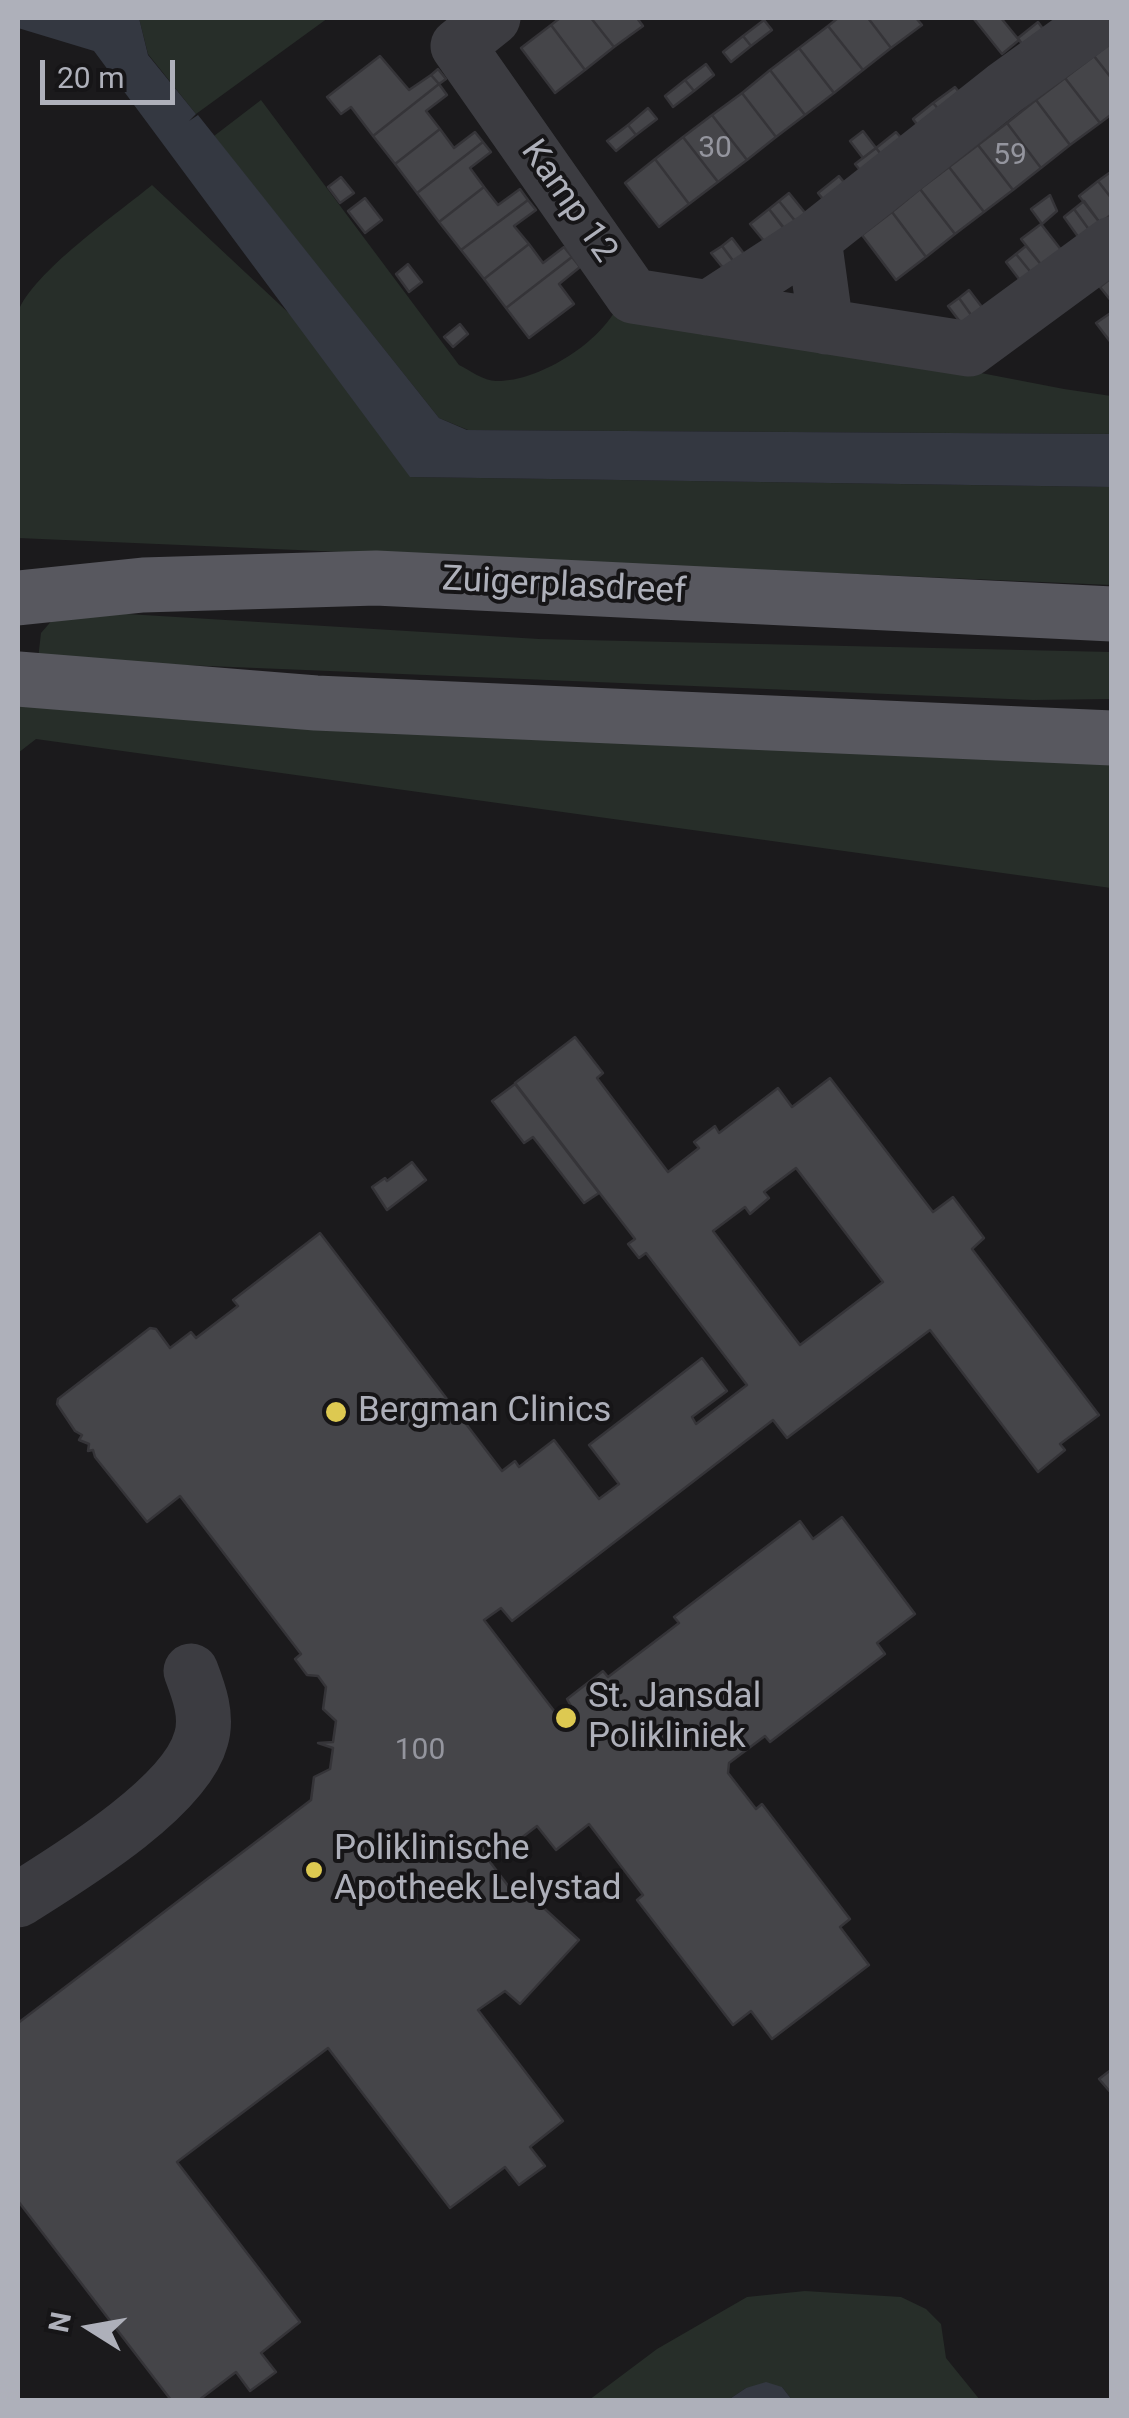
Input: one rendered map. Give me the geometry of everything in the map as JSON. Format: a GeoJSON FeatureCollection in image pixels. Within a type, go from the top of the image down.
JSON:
{"type":"FeatureCollection","features":[{"type":"Feature","properties":{"kind":"main road","name":"Zuigerplasdreef"},"geometry":{"type":"LineString","coordinates":[[18,598],[143,585],[376,578],[1112,614]]}},
{"type":"Feature","properties":{"kind":"main road"},"geometry":{"type":"LineString","coordinates":[[18,679],[316,703],[1112,738]]}},
{"type":"Feature","properties":{"kind":"street"},"geometry":{"type":"LineString","coordinates":[[708,308],[814,240],[1005,88],[1102,18]]}},
{"type":"Feature","properties":{"kind":"street","name":"Kamp 12"},"geometry":{"type":"LineString","coordinates":[[475,32],[633,296],[970,349],[1112,244]]}},
{"type":"Feature","properties":{"kind":"street"},"geometry":{"type":"LineString","coordinates":[[814,240],[826,327]]}},
{"type":"Feature","properties":{"kind":"street"},"geometry":{"type":"LineString","coordinates":[[18,1900],[122,1829],[182,1776],[202,1738],[202,1702],[191,1671]]}},
{"type":"Feature","properties":{"kind":"shaded area"},"geometry":{"type":"Polygon","coordinates":[[[18,18],[139,18],[148,55],[196,114],[189,121],[198,115],[439,418],[467,430],[1111,434],[1111,487],[410,477],[94,51],[18,28],[18,18]]]}},
{"type":"Feature","properties":{"kind":"shaded area"},"geometry":{"type":"Polygon","coordinates":[[[139,18],[328,18],[196,114],[148,54],[139,18]]]}},
{"type":"Feature","properties":{"kind":"shaded area"},"geometry":{"type":"Polygon","coordinates":[[[261,100],[459,365],[487,379],[512,380],[564,359],[595,336],[616,309],[1111,396],[1111,434],[468,430],[439,418],[214,136],[261,100]]]}},
{"type":"Feature","properties":{"kind":"shaded area"},"geometry":{"type":"Polygon","coordinates":[[[152,185],[294,318],[411,477],[1111,487],[1111,585],[18,538],[18,312],[26,296],[58,262],[152,185]]]}},
{"type":"Feature","properties":{"kind":"shaded area"},"geometry":{"type":"Polygon","coordinates":[[[61,610],[539,639],[1111,652],[1112,699],[1033,700],[38,659],[41,633],[61,610]]]}},
{"type":"Feature","properties":{"kind":"shaded area"},"geometry":{"type":"Polygon","coordinates":[[[18,697],[1111,763],[1111,888],[36,739],[18,753],[18,697]]]}},
{"type":"Feature","properties":{"kind":"shaded area"},"geometry":{"type":"Polygon","coordinates":[[[805,2291],[901,2297],[926,2309],[941,2324],[946,2358],[980,2400],[792,2400],[782,2387],[746,2388],[728,2400],[589,2400],[657,2349],[747,2297],[805,2291]]]}},
{"type":"Feature","properties":{"kind":"shaded area"},"geometry":{"type":"Polygon","coordinates":[[[766,2382],[782,2387],[792,2400],[728,2400],[746,2388],[766,2382]]]}},
{"type":"Feature","properties":{"kind":"building"},"geometry":{"type":"Polygon","coordinates":[[[560,18],[591,18],[614,47],[585,70],[551,25],[560,18]]]}},
{"type":"Feature","properties":{"kind":"building"},"geometry":{"type":"Polygon","coordinates":[[[591,18],[637,18],[643,26],[614,47],[591,18]]]}},
{"type":"Feature","properties":{"kind":"building"},"geometry":{"type":"Polygon","coordinates":[[[838,18],[868,18],[891,48],[863,70],[828,26],[838,18]]]}},
{"type":"Feature","properties":{"kind":"building"},"geometry":{"type":"Polygon","coordinates":[[[868,18],[916,18],[922,25],[891,48],[868,18]]]}},
{"type":"Feature","properties":{"kind":"building"},"geometry":{"type":"Polygon","coordinates":[[[1001,18],[1019,40],[1002,54],[974,19],[1001,18]]]}},
{"type":"Feature","properties":{"kind":"building"},"geometry":{"type":"Polygon","coordinates":[[[764,20],[772,30],[751,46],[743,36],[764,20]]]}},
{"type":"Feature","properties":{"kind":"building"},"geometry":{"type":"Polygon","coordinates":[[[1038,22],[1046,33],[1025,49],[1018,38],[1038,22]]]}},
{"type":"Feature","properties":{"kind":"building"},"geometry":{"type":"Polygon","coordinates":[[[551,25],[585,70],[555,93],[521,48],[551,25]]]}},
{"type":"Feature","properties":{"kind":"building"},"geometry":{"type":"Polygon","coordinates":[[[828,26],[863,70],[834,93],[799,48],[828,26]]]}},
{"type":"Feature","properties":{"kind":"building"},"geometry":{"type":"Polygon","coordinates":[[[743,36],[751,46],[731,62],[723,52],[743,36]]]}},
{"type":"Feature","properties":{"kind":"building"},"geometry":{"type":"Polygon","coordinates":[[[1112,42],[1112,79],[1094,56],[1112,42]]]}},
{"type":"Feature","properties":{"kind":"building"},"geometry":{"type":"Polygon","coordinates":[[[799,48],[834,93],[805,115],[770,70],[799,48]]]}},
{"type":"Feature","properties":{"kind":"building"},"geometry":{"type":"Polygon","coordinates":[[[380,56],[409,90],[431,75],[439,84],[373,136],[351,107],[341,114],[327,97],[380,56]]]}},
{"type":"Feature","properties":{"kind":"building"},"geometry":{"type":"Polygon","coordinates":[[[1094,56],[1112,79],[1112,114],[1100,123],[1065,78],[1094,56]]]}},
{"type":"Feature","properties":{"kind":"building"},"geometry":{"type":"Polygon","coordinates":[[[706,64],[714,75],[694,91],[685,80],[706,64]]]}},
{"type":"Feature","properties":{"kind":"building"},"geometry":{"type":"Polygon","coordinates":[[[438,69],[446,79],[439,84],[431,75],[438,69]]]}},
{"type":"Feature","properties":{"kind":"building"},"geometry":{"type":"Polygon","coordinates":[[[770,70],[805,115],[776,137],[742,93],[770,70]]]}},
{"type":"Feature","properties":{"kind":"building"},"geometry":{"type":"Polygon","coordinates":[[[1065,78],[1100,123],[1070,145],[1036,100],[1065,78]]]}},
{"type":"Feature","properties":{"kind":"building"},"geometry":{"type":"Polygon","coordinates":[[[685,80],[694,91],[673,107],[665,96],[685,80]]]}},
{"type":"Feature","properties":{"kind":"building"},"geometry":{"type":"Polygon","coordinates":[[[439,84],[447,95],[426,111],[440,129],[395,164],[373,136],[439,84]]]}},
{"type":"Feature","properties":{"kind":"building"},"geometry":{"type":"Polygon","coordinates":[[[955,87],[963,97],[942,113],[933,103],[955,87]]]}},
{"type":"Feature","properties":{"kind":"building"},"geometry":{"type":"Polygon","coordinates":[[[742,93],[776,137],[747,160],[712,115],[742,93]]]}},
{"type":"Feature","properties":{"kind":"building"},"geometry":{"type":"Polygon","coordinates":[[[1036,100],[1070,145],[1041,168],[1007,123],[1036,100]]]}},
{"type":"Feature","properties":{"kind":"building"},"geometry":{"type":"Polygon","coordinates":[[[933,103],[942,113],[921,130],[913,119],[933,103]]]}},
{"type":"Feature","properties":{"kind":"building"},"geometry":{"type":"Polygon","coordinates":[[[648,108],[657,119],[636,135],[628,125],[648,108]]]}},
{"type":"Feature","properties":{"kind":"building"},"geometry":{"type":"Polygon","coordinates":[[[712,115],[747,160],[718,182],[683,137],[712,115]]]}},
{"type":"Feature","properties":{"kind":"building"},"geometry":{"type":"Polygon","coordinates":[[[1007,123],[1041,168],[1013,190],[978,145],[1007,123]]]}},
{"type":"Feature","properties":{"kind":"building"},"geometry":{"type":"Polygon","coordinates":[[[628,125],[636,135],[616,151],[607,141],[628,125]]]}},
{"type":"Feature","properties":{"kind":"building"},"geometry":{"type":"Polygon","coordinates":[[[440,129],[454,148],[475,132],[483,142],[417,193],[395,164],[440,129]]]}},
{"type":"Feature","properties":{"kind":"building"},"geometry":{"type":"Polygon","coordinates":[[[863,131],[876,148],[863,158],[850,141],[863,131]]]}},
{"type":"Feature","properties":{"kind":"building"},"geometry":{"type":"Polygon","coordinates":[[[896,132],[905,142],[884,158],[876,148],[896,132]]]}},
{"type":"Feature","properties":{"kind":"building"},"geometry":{"type":"Polygon","coordinates":[[[683,137],[718,182],[689,204],[655,159],[683,137]]]}},
{"type":"Feature","properties":{"kind":"building"},"geometry":{"type":"Polygon","coordinates":[[[483,142],[491,152],[470,168],[484,187],[439,222],[417,193],[483,142]]]}},
{"type":"Feature","properties":{"kind":"building"},"geometry":{"type":"Polygon","coordinates":[[[978,145],[1013,190],[984,212],[949,167],[978,145]]]}},
{"type":"Feature","properties":{"kind":"building"},"geometry":{"type":"Polygon","coordinates":[[[876,148],[884,158],[863,174],[855,164],[876,148]]]}},
{"type":"Feature","properties":{"kind":"building"},"geometry":{"type":"Polygon","coordinates":[[[655,159],[689,204],[659,227],[625,183],[655,159]]]}},
{"type":"Feature","properties":{"kind":"building"},"geometry":{"type":"Polygon","coordinates":[[[949,167],[984,212],[955,234],[920,189],[949,167]]]}},
{"type":"Feature","properties":{"kind":"building"},"geometry":{"type":"Polygon","coordinates":[[[1112,171],[1112,199],[1098,181],[1112,171]]]}},
{"type":"Feature","properties":{"kind":"building"},"geometry":{"type":"Polygon","coordinates":[[[839,176],[847,186],[826,203],[818,193],[839,176]]]}},
{"type":"Feature","properties":{"kind":"building"},"geometry":{"type":"Polygon","coordinates":[[[341,177],[354,193],[340,203],[328,187],[341,177]]]}},
{"type":"Feature","properties":{"kind":"building"},"geometry":{"type":"Polygon","coordinates":[[[1098,181],[1112,199],[1112,214],[1100,223],[1079,196],[1098,181]]]}},
{"type":"Feature","properties":{"kind":"building"},"geometry":{"type":"Polygon","coordinates":[[[484,187],[498,205],[520,189],[528,200],[461,250],[439,222],[484,187]]]}},
{"type":"Feature","properties":{"kind":"building"},"geometry":{"type":"Polygon","coordinates":[[[920,189],[955,234],[926,257],[892,212],[920,189]]]}},
{"type":"Feature","properties":{"kind":"building"},"geometry":{"type":"Polygon","coordinates":[[[789,193],[806,214],[796,222],[779,201],[789,193]]]}},
{"type":"Feature","properties":{"kind":"building"},"geometry":{"type":"Polygon","coordinates":[[[1050,195],[1057,211],[1042,224],[1031,209],[1050,195]]]}},
{"type":"Feature","properties":{"kind":"building"},"geometry":{"type":"Polygon","coordinates":[[[365,198],[382,220],[365,233],[348,211],[365,198]]]}},
{"type":"Feature","properties":{"kind":"building"},"geometry":{"type":"Polygon","coordinates":[[[528,200],[536,210],[514,226],[529,244],[484,279],[461,250],[528,200]]]}},
{"type":"Feature","properties":{"kind":"building"},"geometry":{"type":"Polygon","coordinates":[[[779,201],[796,222],[785,230],[769,209],[779,201]]]}},
{"type":"Feature","properties":{"kind":"building"},"geometry":{"type":"Polygon","coordinates":[[[1084,201],[1100,223],[1090,231],[1074,209],[1084,201]]]}},
{"type":"Feature","properties":{"kind":"building"},"geometry":{"type":"Polygon","coordinates":[[[769,209],[788,233],[769,247],[750,224],[769,209]]]}},
{"type":"Feature","properties":{"kind":"building"},"geometry":{"type":"Polygon","coordinates":[[[1074,209],[1090,231],[1079,238],[1064,217],[1074,209]]]}},
{"type":"Feature","properties":{"kind":"building"},"geometry":{"type":"Polygon","coordinates":[[[892,212],[926,257],[896,280],[862,235],[892,212]]]}},
{"type":"Feature","properties":{"kind":"building"},"geometry":{"type":"Polygon","coordinates":[[[1041,224],[1062,251],[1043,267],[1021,239],[1041,224]]]}},
{"type":"Feature","properties":{"kind":"building"},"geometry":{"type":"Polygon","coordinates":[[[732,238],[748,259],[737,266],[722,246],[732,238]]]}},
{"type":"Feature","properties":{"kind":"building"},"geometry":{"type":"Polygon","coordinates":[[[529,244],[543,263],[564,247],[572,257],[506,308],[484,279],[529,244]]]}},
{"type":"Feature","properties":{"kind":"building"},"geometry":{"type":"Polygon","coordinates":[[[722,246],[737,266],[728,274],[711,253],[722,246]]]}},
{"type":"Feature","properties":{"kind":"building"},"geometry":{"type":"Polygon","coordinates":[[[1026,246],[1043,267],[1033,275],[1016,254],[1026,246]]]}},
{"type":"Feature","properties":{"kind":"building"},"geometry":{"type":"Polygon","coordinates":[[[1016,254],[1033,275],[1022,283],[1006,262],[1016,254]]]}},
{"type":"Feature","properties":{"kind":"building"},"geometry":{"type":"Polygon","coordinates":[[[572,257],[580,267],[559,284],[574,304],[529,338],[506,308],[572,257]]]}},
{"type":"Feature","properties":{"kind":"building"},"geometry":{"type":"Polygon","coordinates":[[[408,264],[422,282],[409,292],[396,274],[408,264]]]}},
{"type":"Feature","properties":{"kind":"building"},"geometry":{"type":"Polygon","coordinates":[[[1110,279],[1112,282],[1112,302],[1100,287],[1110,279]]]}},
{"type":"Feature","properties":{"kind":"building"},"geometry":{"type":"Polygon","coordinates":[[[969,290],[985,311],[974,319],[959,298],[969,290]]]}},
{"type":"Feature","properties":{"kind":"building"},"geometry":{"type":"Polygon","coordinates":[[[959,298],[974,319],[964,327],[948,306],[959,298]]]}},
{"type":"Feature","properties":{"kind":"building"},"geometry":{"type":"Polygon","coordinates":[[[1112,312],[1112,344],[1096,323],[1112,312]]]}},
{"type":"Feature","properties":{"kind":"building"},"geometry":{"type":"Polygon","coordinates":[[[460,324],[468,334],[453,347],[444,337],[460,324]]]}},
{"type":"Feature","properties":{"kind":"building","name":"St. Jansdal Polikliniek"},"geometry":{"type":"Polygon","coordinates":[[[575,1037],[603,1073],[597,1078],[668,1172],[699,1148],[694,1142],[715,1126],[719,1133],[778,1088],[792,1107],[830,1078],[933,1212],[953,1197],[984,1238],[972,1249],[1099,1415],[1060,1444],[1065,1450],[1038,1472],[930,1330],[787,1438],[773,1420],[512,1621],[501,1608],[484,1620],[558,1716],[571,1706],[567,1699],[603,1671],[608,1677],[679,1623],[674,1617],[800,1521],[813,1539],[842,1517],[915,1614],[877,1643],[885,1654],[770,1742],[765,1736],[729,1763],[728,1773],[756,1809],[762,1804],[850,1919],[840,1927],[869,1965],[772,2039],[751,2011],[733,2025],[637,1900],[643,1895],[589,1824],[556,1850],[537,1826],[512,1845],[513,1852],[490,1862],[509,1887],[514,1881],[579,1940],[520,2004],[505,1991],[478,2010],[563,2121],[530,2147],[545,2166],[519,2185],[505,2167],[450,2208],[328,2048],[177,2162],[300,2322],[261,2353],[276,2372],[250,2391],[236,2372],[199,2400],[171,2400],[18,2201],[18,2023],[311,1800],[314,1777],[330,1769],[333,1748],[318,1743],[333,1742],[336,1721],[323,1709],[326,1687],[318,1676],[307,1675],[295,1659],[301,1654],[180,1496],[147,1522],[93,1450],[88,1451],[89,1444],[79,1440],[82,1435],[57,1404],[58,1399],[150,1328],[156,1329],[170,1348],[191,1332],[196,1338],[238,1306],[233,1300],[320,1233],[502,1471],[515,1461],[519,1467],[554,1440],[599,1499],[619,1484],[589,1445],[702,1358],[727,1391],[692,1417],[696,1424],[747,1385],[646,1253],[639,1258],[628,1244],[635,1239],[515,1083],[575,1037]],[[796,1168],[764,1192],[769,1198],[750,1214],[745,1207],[713,1231],[800,1345],[883,1282],[796,1168]]]}},
{"type":"Feature","properties":{"kind":"building"},"geometry":{"type":"Polygon","coordinates":[[[515,1084],[599,1193],[584,1203],[533,1137],[524,1143],[492,1101],[515,1084]]]}},
{"type":"Feature","properties":{"kind":"building"},"geometry":{"type":"Polygon","coordinates":[[[412,1162],[426,1180],[387,1210],[372,1187],[412,1162]]]}},
{"type":"Feature","properties":{"kind":"building"},"geometry":{"type":"Polygon","coordinates":[[[1112,2069],[1112,2094],[1099,2079],[1112,2069]]]}},
{"type":"Feature","properties":{"kind":"place","name":"Bergman Clinics"},"geometry":{"type":"Point","coordinates":[336,1412]}},
{"type":"Feature","properties":{"kind":"place","name":"St. Jansdal Polikliniek"},"geometry":{"type":"Point","coordinates":[566,1718]}},
{"type":"Feature","properties":{"kind":"place","name":"Poliklinische Apotheek Lelystad"},"geometry":{"type":"Point","coordinates":[314,1870]}}]}
